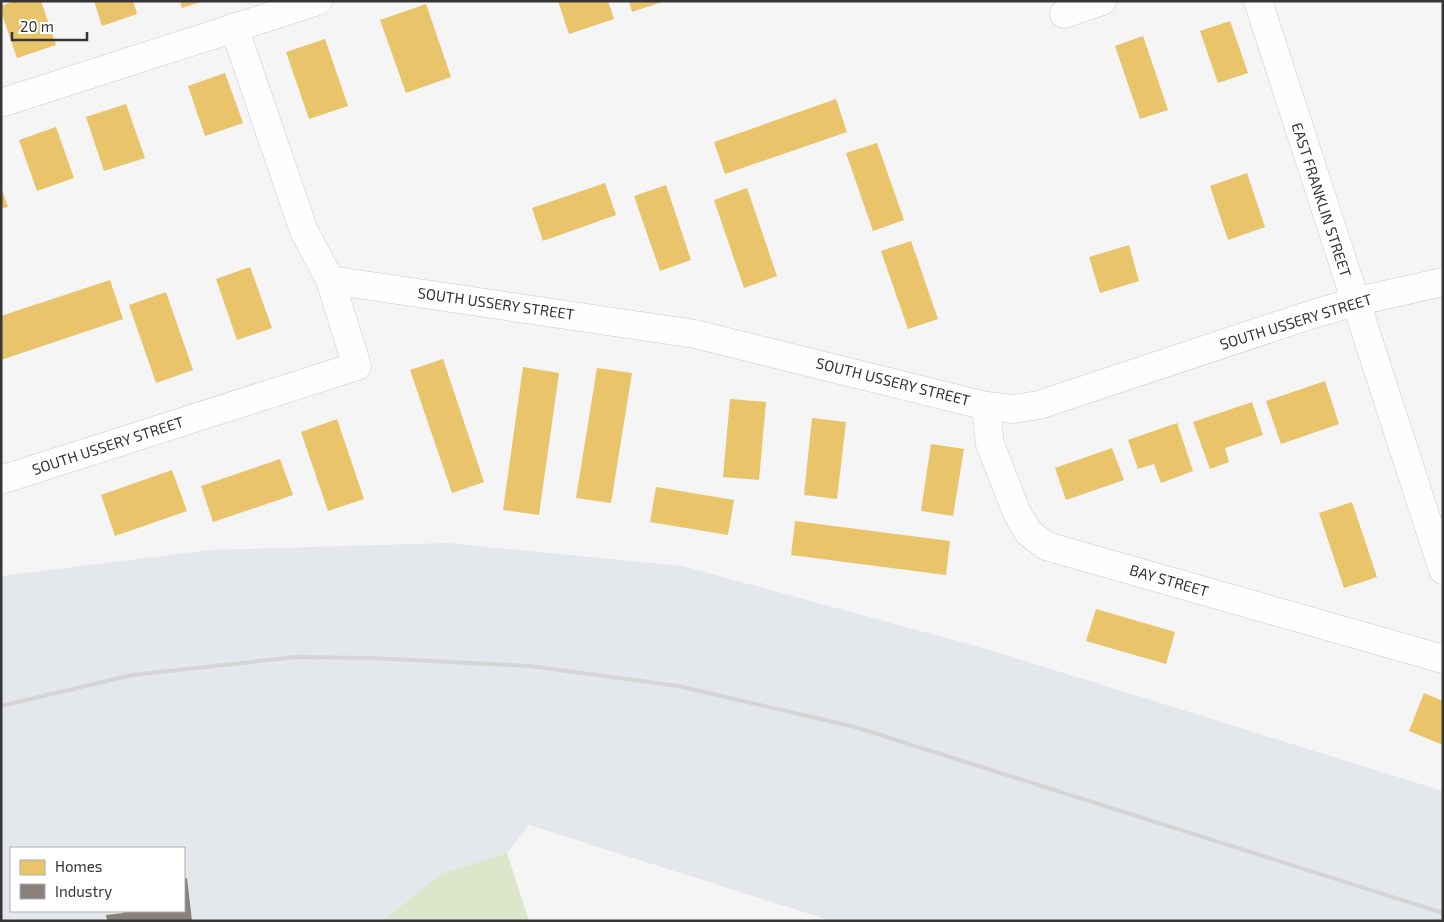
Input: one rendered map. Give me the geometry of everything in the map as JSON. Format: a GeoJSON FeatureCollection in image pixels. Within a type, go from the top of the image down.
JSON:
{"type":"FeatureCollection","features":[{"type":"Feature","properties":{"kind":"street"},"geometry":{"type":"LineString","coordinates":[[1,103],[318,1]]}},
{"type":"Feature","properties":{"kind":"street"},"geometry":{"type":"LineString","coordinates":[[1064,14],[1102,1]]}},
{"type":"Feature","properties":{"kind":"street","name":"EAST FRANKLIN STREET"},"geometry":{"type":"LineString","coordinates":[[1258,1],[1354,302],[1443,570]]}},
{"type":"Feature","properties":{"kind":"street","name":"SOUTH USSERY STREET"},"geometry":{"type":"LineString","coordinates":[[1,480],[357,366],[330,280],[304,231],[234,27]]}},
{"type":"Feature","properties":{"kind":"street","name":"SOUTH USSERY STREET"},"geometry":{"type":"LineString","coordinates":[[330,280],[695,334],[986,406],[1012,409],[1039,405],[1354,302],[1443,282]]}},
{"type":"Feature","properties":{"kind":"street","name":"BAY STREET"},"geometry":{"type":"LineString","coordinates":[[986,406],[990,444],[1017,513],[1028,532],[1046,546],[1443,659]]}},
{"type":"Feature","properties":{"kind":"shaded area"},"geometry":{"type":"Polygon","coordinates":[[[447,543],[682,566],[983,648],[1443,791],[1443,921],[832,921],[529,825],[507,853],[441,874],[382,921],[1,921],[1,576],[210,550],[447,543]]]}},
{"type":"Feature","properties":{"kind":"green space"},"geometry":{"type":"Polygon","coordinates":[[[507,853],[529,921],[382,921],[441,874],[507,853]]]}},
{"type":"Feature","properties":{"kind":"building: Homes"},"geometry":{"type":"Polygon","coordinates":[[[15,1],[41,1],[56,45],[17,58],[1,11],[1,6],[15,1]]]}},
{"type":"Feature","properties":{"kind":"building: Homes"},"geometry":{"type":"Polygon","coordinates":[[[94,1],[133,1],[137,14],[102,26],[94,1]]]}},
{"type":"Feature","properties":{"kind":"building: Homes"},"geometry":{"type":"Polygon","coordinates":[[[180,1],[201,1],[201,2],[182,8],[180,1]]]}},
{"type":"Feature","properties":{"kind":"building: Homes"},"geometry":{"type":"Polygon","coordinates":[[[558,1],[608,1],[614,19],[569,34],[558,1]]]}},
{"type":"Feature","properties":{"kind":"building: Homes"},"geometry":{"type":"Polygon","coordinates":[[[629,1],[662,1],[662,2],[632,12],[629,1]]]}},
{"type":"Feature","properties":{"kind":"building: Homes"},"geometry":{"type":"Polygon","coordinates":[[[426,4],[451,77],[406,93],[380,20],[426,4]]]}},
{"type":"Feature","properties":{"kind":"building: Homes"},"geometry":{"type":"Polygon","coordinates":[[[1230,21],[1248,73],[1218,83],[1200,31],[1230,21]]]}},
{"type":"Feature","properties":{"kind":"building: Homes"},"geometry":{"type":"Polygon","coordinates":[[[1143,36],[1168,110],[1140,119],[1115,46],[1143,36]]]}},
{"type":"Feature","properties":{"kind":"building: Homes"},"geometry":{"type":"Polygon","coordinates":[[[325,39],[348,106],[309,119],[286,52],[325,39]]]}},
{"type":"Feature","properties":{"kind":"building: Homes"},"geometry":{"type":"Polygon","coordinates":[[[225,73],[243,123],[205,136],[188,86],[225,73]]]}},
{"type":"Feature","properties":{"kind":"building: Homes"},"geometry":{"type":"Polygon","coordinates":[[[836,99],[847,132],[725,174],[714,142],[836,99]]]}},
{"type":"Feature","properties":{"kind":"building: Homes"},"geometry":{"type":"Polygon","coordinates":[[[126,104],[145,158],[104,171],[86,117],[126,104]]]}},
{"type":"Feature","properties":{"kind":"building: Homes"},"geometry":{"type":"Polygon","coordinates":[[[56,127],[74,178],[37,191],[19,140],[56,127]]]}},
{"type":"Feature","properties":{"kind":"building: Homes"},"geometry":{"type":"Polygon","coordinates":[[[877,143],[904,220],[873,231],[846,153],[877,143]]]}},
{"type":"Feature","properties":{"kind":"building: Homes"},"geometry":{"type":"Polygon","coordinates":[[[1247,173],[1265,227],[1228,240],[1210,186],[1247,173]]]}},
{"type":"Feature","properties":{"kind":"building: Homes"},"geometry":{"type":"Polygon","coordinates":[[[605,183],[616,215],[543,241],[532,208],[605,183]]]}},
{"type":"Feature","properties":{"kind":"building: Homes"},"geometry":{"type":"Polygon","coordinates":[[[666,185],[691,260],[660,271],[634,196],[666,185]]]}},
{"type":"Feature","properties":{"kind":"building: Homes"},"geometry":{"type":"Polygon","coordinates":[[[1,187],[8,207],[1,209],[1,187]]]}},
{"type":"Feature","properties":{"kind":"building: Homes"},"geometry":{"type":"Polygon","coordinates":[[[747,188],[777,276],[744,288],[714,200],[747,188]]]}},
{"type":"Feature","properties":{"kind":"building: Homes"},"geometry":{"type":"Polygon","coordinates":[[[911,241],[938,319],[908,329],[881,251],[911,241]]]}},
{"type":"Feature","properties":{"kind":"building: Homes"},"geometry":{"type":"Polygon","coordinates":[[[1129,245],[1139,281],[1100,293],[1089,257],[1129,245]]]}},
{"type":"Feature","properties":{"kind":"building: Homes"},"geometry":{"type":"Polygon","coordinates":[[[250,267],[272,328],[237,340],[216,279],[250,267]]]}},
{"type":"Feature","properties":{"kind":"building: Homes"},"geometry":{"type":"Polygon","coordinates":[[[110,280],[123,319],[1,360],[1,316],[110,280]]]}},
{"type":"Feature","properties":{"kind":"building: Homes"},"geometry":{"type":"Polygon","coordinates":[[[166,292],[193,370],[156,383],[129,305],[166,292]]]}},
{"type":"Feature","properties":{"kind":"building: Homes"},"geometry":{"type":"Polygon","coordinates":[[[443,359],[484,482],[452,493],[410,370],[443,359]]]}},
{"type":"Feature","properties":{"kind":"building: Homes"},"geometry":{"type":"Polygon","coordinates":[[[523,367],[559,373],[539,515],[503,510],[523,367]]]}},
{"type":"Feature","properties":{"kind":"building: Homes"},"geometry":{"type":"Polygon","coordinates":[[[597,368],[632,373],[611,503],[576,498],[597,368]]]}},
{"type":"Feature","properties":{"kind":"building: Homes"},"geometry":{"type":"Polygon","coordinates":[[[1325,381],[1339,424],[1281,444],[1266,401],[1325,381]]]}},
{"type":"Feature","properties":{"kind":"building: Homes"},"geometry":{"type":"Polygon","coordinates":[[[730,399],[766,402],[759,480],[723,477],[730,399]]]}},
{"type":"Feature","properties":{"kind":"building: Homes"},"geometry":{"type":"Polygon","coordinates":[[[1252,402],[1263,435],[1225,448],[1229,462],[1210,469],[1193,422],[1252,402]]]}},
{"type":"Feature","properties":{"kind":"building: Homes"},"geometry":{"type":"Polygon","coordinates":[[[812,418],[846,422],[837,499],[804,495],[812,418]]]}},
{"type":"Feature","properties":{"kind":"building: Homes"},"geometry":{"type":"Polygon","coordinates":[[[337,419],[364,499],[328,511],[301,432],[337,419]]]}},
{"type":"Feature","properties":{"kind":"building: Homes"},"geometry":{"type":"Polygon","coordinates":[[[1177,423],[1193,471],[1161,483],[1154,464],[1138,469],[1128,440],[1177,423]]]}},
{"type":"Feature","properties":{"kind":"building: Homes"},"geometry":{"type":"Polygon","coordinates":[[[931,444],[964,449],[953,516],[921,511],[931,444]]]}},
{"type":"Feature","properties":{"kind":"building: Homes"},"geometry":{"type":"Polygon","coordinates":[[[1112,448],[1124,480],[1066,500],[1055,468],[1112,448]]]}},
{"type":"Feature","properties":{"kind":"building: Homes"},"geometry":{"type":"Polygon","coordinates":[[[280,459],[293,495],[213,522],[201,486],[280,459]]]}},
{"type":"Feature","properties":{"kind":"building: Homes"},"geometry":{"type":"Polygon","coordinates":[[[172,470],[187,511],[115,536],[101,495],[172,470]]]}},
{"type":"Feature","properties":{"kind":"building: Homes"},"geometry":{"type":"Polygon","coordinates":[[[656,487],[734,500],[728,535],[650,522],[656,487]]]}},
{"type":"Feature","properties":{"kind":"building: Homes"},"geometry":{"type":"Polygon","coordinates":[[[1352,502],[1377,577],[1344,588],[1319,513],[1352,502]]]}},
{"type":"Feature","properties":{"kind":"building: Homes"},"geometry":{"type":"Polygon","coordinates":[[[795,521],[950,541],[946,575],[791,555],[795,521]]]}},
{"type":"Feature","properties":{"kind":"building: Homes"},"geometry":{"type":"Polygon","coordinates":[[[1096,609],[1175,632],[1166,664],[1086,641],[1096,609]]]}},
{"type":"Feature","properties":{"kind":"building: Homes"},"geometry":{"type":"Polygon","coordinates":[[[1424,693],[1443,701],[1443,745],[1409,731],[1424,693]]]}},
{"type":"Feature","properties":{"kind":"building: Industry"},"geometry":{"type":"Polygon","coordinates":[[[185,878],[187,878],[192,921],[107,921],[106,915],[185,912],[185,878]]]}},
{"type":"Feature","properties":{"kind":"railway"},"geometry":{"type":"LineString","coordinates":[[1,706],[132,675],[296,657],[369,658],[530,666],[678,686],[855,727],[1443,913]]}}]}
